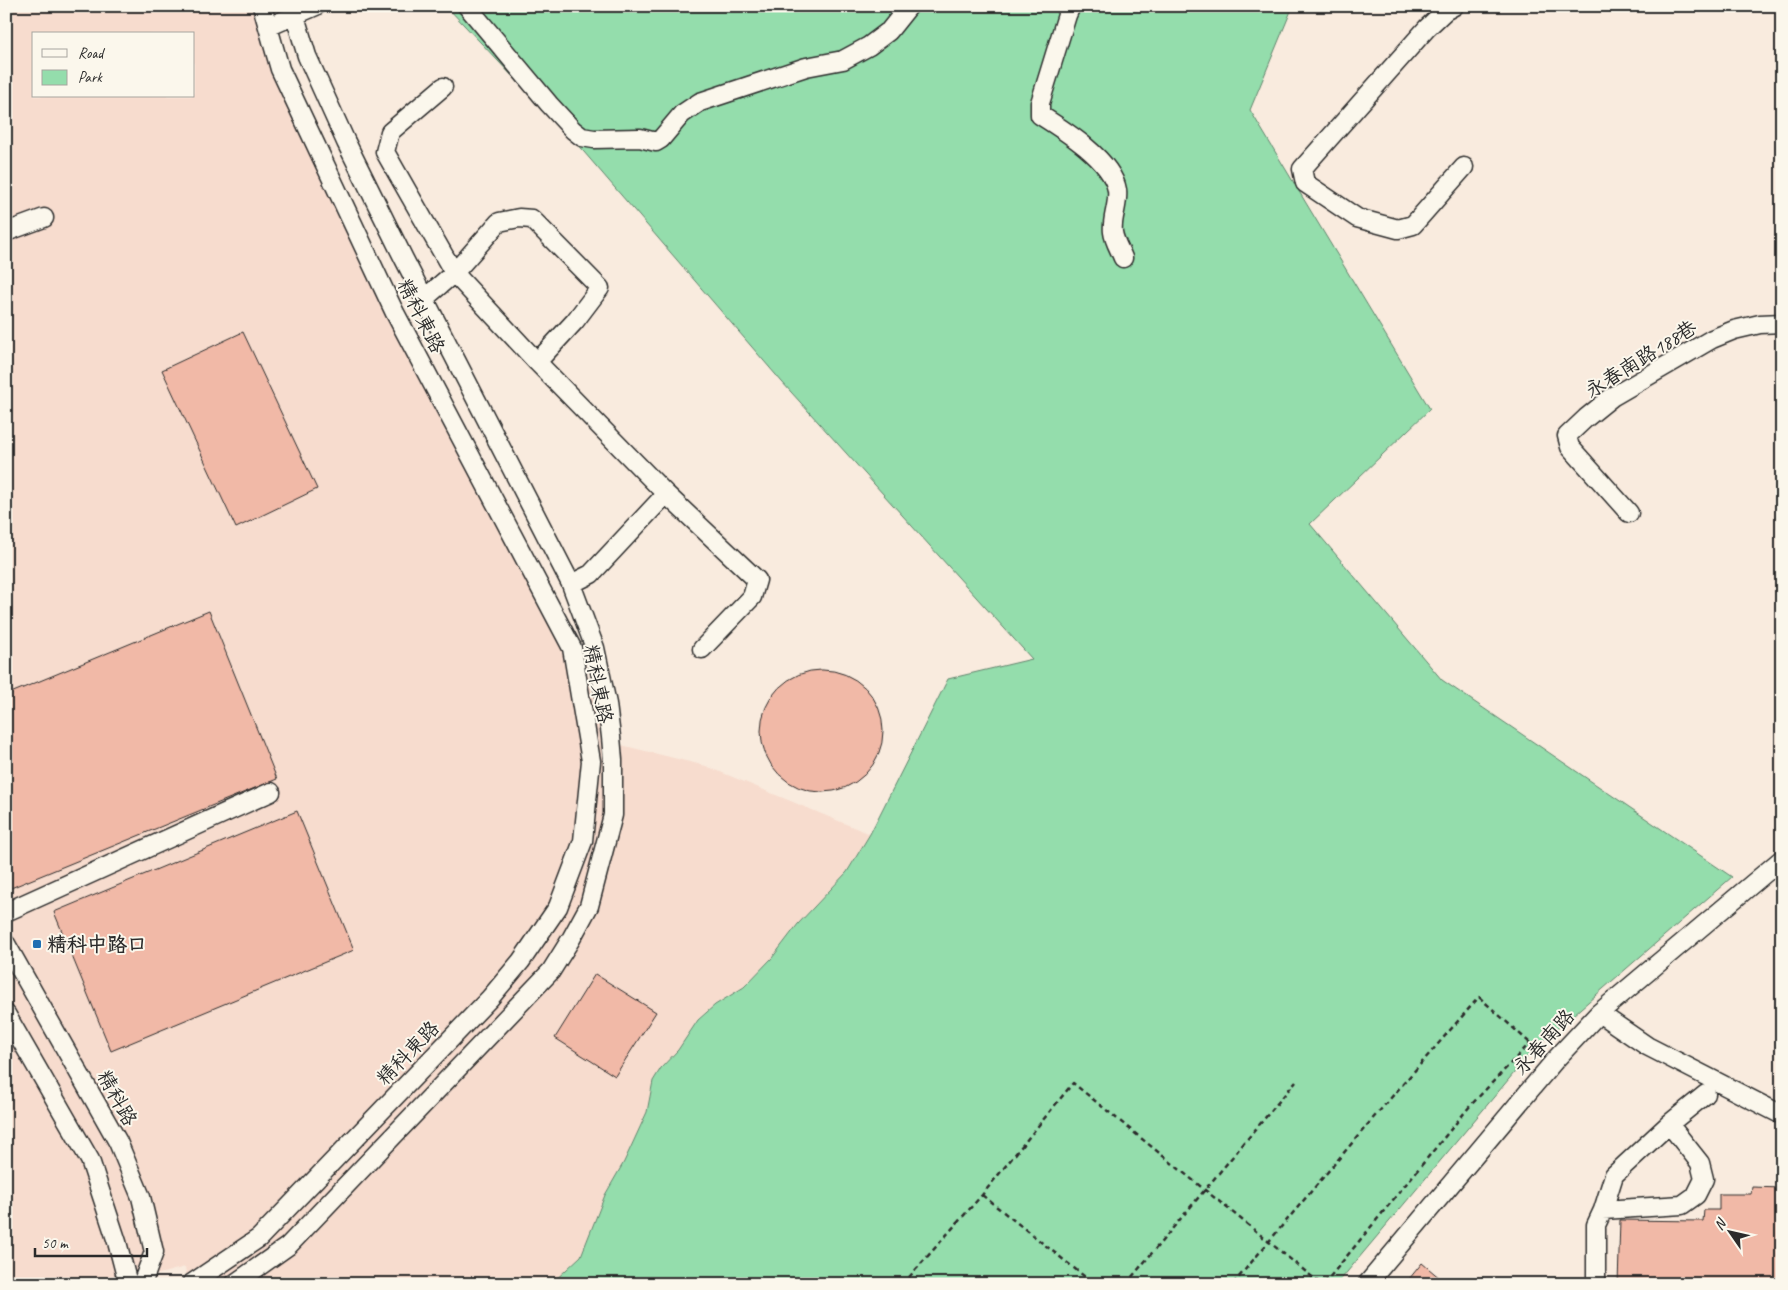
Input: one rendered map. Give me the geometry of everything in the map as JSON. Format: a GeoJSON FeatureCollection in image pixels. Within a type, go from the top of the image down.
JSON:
{"type":"FeatureCollection","features":[{"type":"Feature","properties":{"kind":"street","name":"精科東路"},"geometry":{"type":"LineString","coordinates":[[191,1284],[259,1238],[490,998],[521,961],[558,907],[583,842],[591,761],[572,648],[394,311],[280,69],[262,6]]}},
{"type":"Feature","properties":{"kind":"street"},"geometry":{"type":"LineString","coordinates":[[268,27],[294,11],[316,6]]}},
{"type":"Feature","properties":{"kind":"street"},"geometry":{"type":"LineString","coordinates":[[468,6],[548,104],[582,137],[594,139],[640,138],[656,142],[661,139],[682,114],[700,102],[806,67],[843,60],[869,46],[889,30],[909,6]]}},
{"type":"Feature","properties":{"kind":"street"},"geometry":{"type":"LineString","coordinates":[[1072,6],[1067,14],[1040,103],[1040,115],[1066,131],[1093,153],[1110,174],[1117,189],[1113,232],[1123,258]]}},
{"type":"Feature","properties":{"kind":"street"},"geometry":{"type":"LineString","coordinates":[[1454,6],[1427,28],[1302,169],[1305,183],[1357,218],[1398,229],[1413,225],[1464,167]]}},
{"type":"Feature","properties":{"kind":"street","name":"精科東路"},"geometry":{"type":"LineString","coordinates":[[234,1284],[288,1246],[551,971],[572,939],[588,906],[613,815],[613,760],[607,704],[595,648],[570,584],[404,259],[310,64],[294,11]]}},
{"type":"Feature","properties":{"kind":"street"},"geometry":{"type":"LineString","coordinates":[[444,87],[390,132],[385,152],[454,273],[537,362],[666,494],[757,580],[752,597],[702,649]]}},
{"type":"Feature","properties":{"kind":"street"},"geometry":{"type":"LineString","coordinates":[[6,232],[44,218]]}},
{"type":"Feature","properties":{"kind":"street"},"geometry":{"type":"LineString","coordinates":[[425,298],[454,273],[499,222],[519,218],[532,219],[600,288],[575,321],[537,362]]}},
{"type":"Feature","properties":{"kind":"street","name":"永春南路188巷"},"geometry":{"type":"LineString","coordinates":[[1628,513],[1570,447],[1568,436],[1586,418],[1612,397],[1712,339],[1734,330],[1760,324],[1782,323]]}},
{"type":"Feature","properties":{"kind":"street"},"geometry":{"type":"LineString","coordinates":[[570,584],[591,574],[666,494]]}},
{"type":"Feature","properties":{"kind":"street"},"geometry":{"type":"LineString","coordinates":[[6,912],[271,792]]}},
{"type":"Feature","properties":{"kind":"street","name":"永春南路"},"geometry":{"type":"LineString","coordinates":[[1367,1284],[1556,1059],[1599,1013],[1782,859]]}},
{"type":"Feature","properties":{"kind":"street","name":"精科路"},"geometry":{"type":"LineString","coordinates":[[6,944],[118,1142],[141,1197],[154,1252],[142,1284]]}},
{"type":"Feature","properties":{"kind":"street"},"geometry":{"type":"LineString","coordinates":[[1599,1013],[1647,1046],[1782,1115]]}},
{"type":"Feature","properties":{"kind":"street"},"geometry":{"type":"LineString","coordinates":[[6,1014],[90,1160],[117,1242],[128,1284]]}},
{"type":"Feature","properties":{"kind":"street"},"geometry":{"type":"LineString","coordinates":[[1596,1284],[1596,1225],[1603,1210],[1614,1175],[1669,1124],[1706,1094]]}},
{"type":"Feature","properties":{"kind":"street"},"geometry":{"type":"LineString","coordinates":[[1603,1210],[1682,1205],[1696,1196],[1704,1179],[1700,1162],[1669,1124]]}},
{"type":"Feature","properties":{"kind":"path"},"geometry":{"type":"LineString","coordinates":[[1233,1284],[1479,997],[1530,1042],[1556,1059]]}},
{"type":"Feature","properties":{"kind":"path"},"geometry":{"type":"LineString","coordinates":[[903,1284],[982,1195],[1073,1083],[1323,1284],[1470,1106],[1530,1042]]}},
{"type":"Feature","properties":{"kind":"path"},"geometry":{"type":"LineString","coordinates":[[1126,1284],[1207,1190],[1296,1081]]}},
{"type":"Feature","properties":{"kind":"path"},"geometry":{"type":"LineString","coordinates":[[982,1195],[1094,1284]]}},
{"type":"Feature","properties":{"kind":"shaded area"},"geometry":{"type":"Polygon","coordinates":[[[6,6],[258,6],[318,153],[583,660],[597,710],[601,740],[706,766],[870,834],[847,872],[798,924],[772,958],[743,987],[715,1005],[698,1019],[678,1050],[661,1068],[653,1081],[647,1111],[624,1162],[605,1195],[581,1256],[551,1284],[188,1284],[185,1267],[122,1284],[6,1284],[6,6]]]}},
{"type":"Feature","properties":{"kind":"green space"},"geometry":{"type":"Polygon","coordinates":[[[1293,6],[1250,110],[1430,409],[1310,524],[1442,680],[1732,877],[1535,1048],[1337,1284],[551,1284],[581,1256],[605,1195],[624,1162],[647,1112],[653,1081],[661,1068],[678,1050],[698,1020],[715,1005],[744,987],[772,958],[798,924],[847,872],[870,834],[948,679],[1032,659],[782,382],[584,152],[447,7],[1293,6]]]}},
{"type":"Feature","properties":{"kind":"building"},"geometry":{"type":"Polygon","coordinates":[[[243,332],[317,489],[236,528],[162,370],[243,332]]]}},
{"type":"Feature","properties":{"kind":"building"},"geometry":{"type":"Polygon","coordinates":[[[209,611],[277,779],[6,890],[6,695],[209,611]]]}},
{"type":"Feature","properties":{"kind":"building"},"geometry":{"type":"Polygon","coordinates":[[[822,670],[845,674],[865,688],[879,708],[883,731],[879,754],[865,774],[845,788],[822,792],[799,788],[779,774],[765,754],[761,731],[765,708],[779,688],[799,674],[822,670]]]}},
{"type":"Feature","properties":{"kind":"building"},"geometry":{"type":"Polygon","coordinates":[[[297,811],[354,950],[111,1051],[54,912],[297,811]]]}},
{"type":"Feature","properties":{"kind":"building"},"geometry":{"type":"Polygon","coordinates":[[[595,974],[656,1012],[615,1076],[555,1038],[595,974]]]}},
{"type":"Feature","properties":{"kind":"building"},"geometry":{"type":"Polygon","coordinates":[[[1752,1187],[1782,1188],[1782,1284],[1618,1284],[1620,1220],[1703,1221],[1704,1210],[1719,1210],[1719,1194],[1751,1194],[1752,1187]]]}},
{"type":"Feature","properties":{"kind":"building"},"geometry":{"type":"Polygon","coordinates":[[[1422,1263],[1447,1284],[1405,1284],[1422,1263]]]}},
{"type":"Feature","properties":{"kind":"place","name":"精科中路口"},"geometry":{"type":"Point","coordinates":[37,944]}}]}
